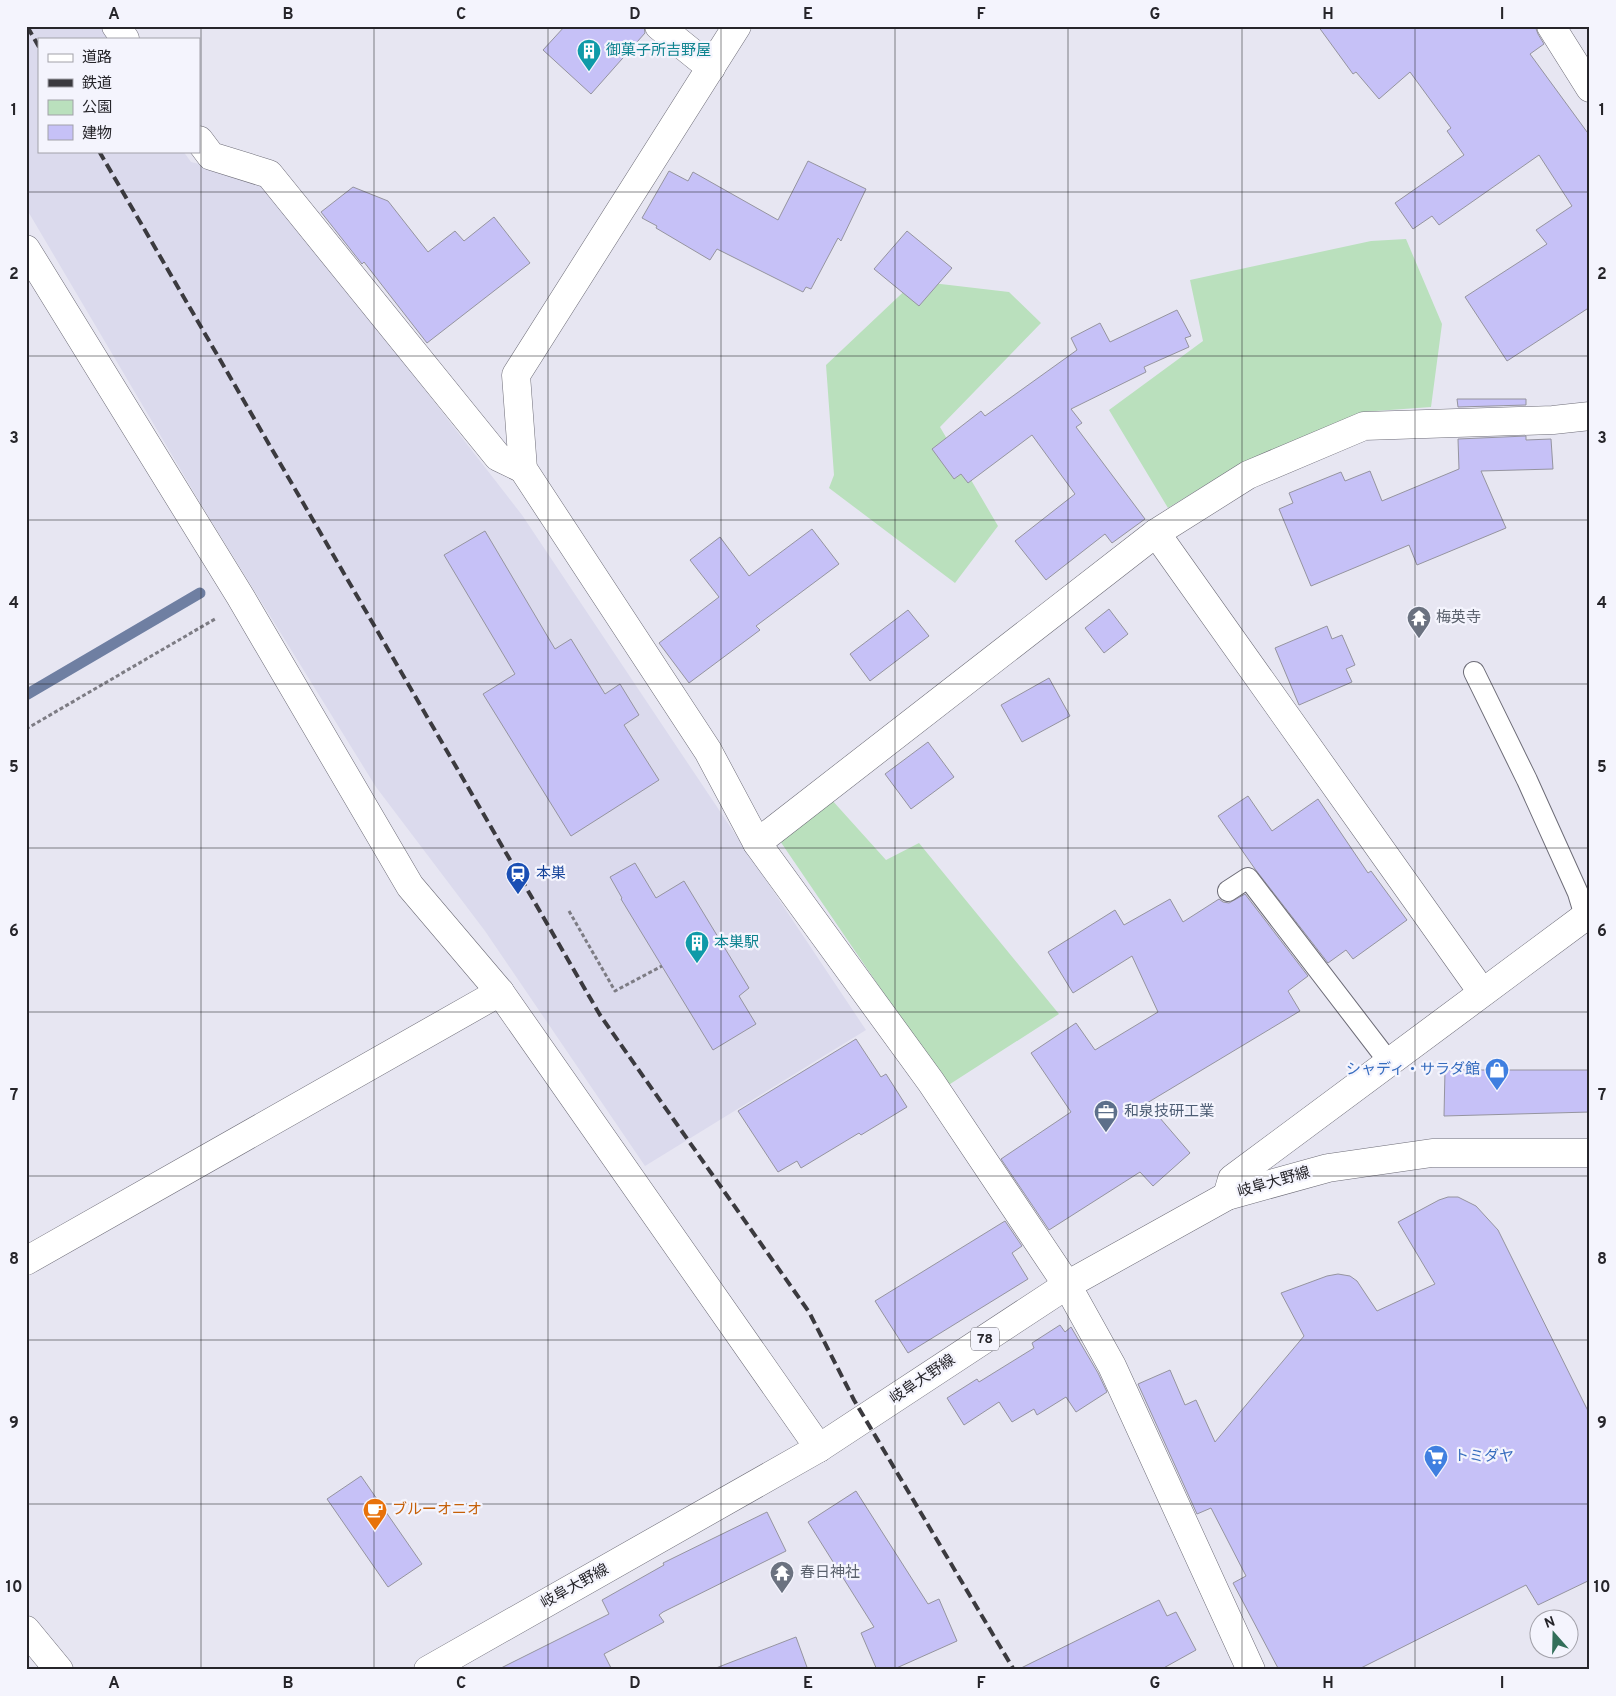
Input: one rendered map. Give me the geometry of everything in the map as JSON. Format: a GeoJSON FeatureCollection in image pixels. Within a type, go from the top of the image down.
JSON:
{"type":"FeatureCollection","features":[{"type":"Feature","properties":{"kind":"street"},"geometry":{"type":"LineString","coordinates":[[116,26],[124,38]]}},
{"type":"Feature","properties":{"kind":"street"},"geometry":{"type":"LineString","coordinates":[[659,26],[711,68]]}},
{"type":"Feature","properties":{"kind":"street"},"geometry":{"type":"LineString","coordinates":[[737,26],[516,375],[523,469],[708,751],[757,843],[931,1082],[1067,1285],[1112,1366],[1251,1670]]}},
{"type":"Feature","properties":{"kind":"street"},"geometry":{"type":"LineString","coordinates":[[1550,26],[1590,88]]}},
{"type":"Feature","properties":{"kind":"street"},"geometry":{"type":"LineString","coordinates":[[200,141],[211,156],[270,174],[498,457],[523,469]]}},
{"type":"Feature","properties":{"kind":"street"},"geometry":{"type":"LineString","coordinates":[[26,249],[244,603],[410,886],[500,992],[820,1448]]}},
{"type":"Feature","properties":{"kind":"street"},"geometry":{"type":"LineString","coordinates":[[757,843],[1156,533],[1248,475],[1364,426],[1553,420],[1590,416]]}},
{"type":"Feature","properties":{"kind":"street"},"geometry":{"type":"LineString","coordinates":[[1156,533],[1482,992]]}},
{"type":"Feature","properties":{"kind":"street"},"geometry":{"type":"LineString","coordinates":[[1227,1196],[1232,1179],[1588,914]]}},
{"type":"Feature","properties":{"kind":"street"},"geometry":{"type":"LineString","coordinates":[[26,1261],[500,992]]}},
{"type":"Feature","properties":{"kind":"street","name":"岐阜大野線"},"geometry":{"type":"LineString","coordinates":[[428,1670],[820,1448],[1067,1285],[1227,1196],[1328,1168],[1432,1153],[1590,1153]]}},
{"type":"Feature","properties":{"kind":"street"},"geometry":{"type":"LineString","coordinates":[[26,1630],[59,1670]]}},
{"type":"Feature","properties":{"kind":"lane"},"geometry":{"type":"LineString","coordinates":[[1474,672],[1527,780],[1588,914]]}},
{"type":"Feature","properties":{"kind":"lane"},"geometry":{"type":"LineString","coordinates":[[1228,891],[1248,878],[1389,1062]]}},
{"type":"Feature","properties":{"kind":"path"},"geometry":{"type":"LineString","coordinates":[[26,729],[244,603]]}},
{"type":"Feature","properties":{"kind":"path"},"geometry":{"type":"LineString","coordinates":[[569,912],[615,991],[662,966]]}},
{"type":"Feature","properties":{"kind":"shaded area"},"geometry":{"type":"Polygon","coordinates":[[[26,26],[104,26],[111,38],[38,38],[38,152],[184,152],[191,162],[262,180],[522,515],[866,1030],[645,1166],[485,931],[376,787],[205,511],[26,208],[26,26]]]}},
{"type":"Feature","properties":{"kind":"green space"},"geometry":{"type":"Polygon","coordinates":[[[1406,239],[1442,324],[1431,407],[1362,412],[1240,464],[1168,508],[1109,410],[1203,341],[1190,280],[1371,241],[1406,239]]]}},
{"type":"Feature","properties":{"kind":"green space"},"geometry":{"type":"Polygon","coordinates":[[[915,281],[1009,292],[1041,323],[940,427],[998,526],[955,583],[829,488],[834,475],[826,365],[915,281]]]}},
{"type":"Feature","properties":{"kind":"green space"},"geometry":{"type":"Polygon","coordinates":[[[831,799],[886,860],[919,843],[1059,1014],[947,1086],[778,838],[831,799]]]}},
{"type":"Feature","properties":{"kind":"building","name":"御菓子所吉野屋"},"geometry":{"type":"Polygon","coordinates":[[[565,26],[644,26],[645,33],[591,94],[543,50],[565,26]]]}},
{"type":"Feature","properties":{"kind":"building"},"geometry":{"type":"Polygon","coordinates":[[[1318,26],[1535,26],[1544,44],[1530,54],[1590,136],[1590,307],[1507,361],[1465,297],[1547,244],[1536,230],[1572,206],[1539,155],[1439,225],[1432,216],[1413,229],[1395,203],[1464,155],[1447,131],[1451,128],[1410,72],[1379,99],[1356,72],[1353,74],[1318,26]]]}},
{"type":"Feature","properties":{"kind":"building"},"geometry":{"type":"Polygon","coordinates":[[[808,161],[866,189],[841,241],[838,238],[811,289],[806,287],[803,292],[717,249],[710,260],[642,218],[669,171],[688,181],[693,172],[778,220],[808,161]]]}},
{"type":"Feature","properties":{"kind":"building"},"geometry":{"type":"Polygon","coordinates":[[[353,187],[388,201],[428,252],[455,231],[464,241],[494,217],[530,263],[427,343],[364,262],[362,264],[321,212],[353,187]]]}},
{"type":"Feature","properties":{"kind":"building"},"geometry":{"type":"Polygon","coordinates":[[[907,231],[952,268],[919,306],[874,269],[907,231]]]}},
{"type":"Feature","properties":{"kind":"building"},"geometry":{"type":"Polygon","coordinates":[[[1177,310],[1191,336],[1185,338],[1189,347],[1144,367],[1146,372],[1071,409],[1082,423],[1076,427],[1145,519],[1112,543],[1105,534],[1046,580],[1015,541],[1075,494],[1032,435],[968,483],[961,474],[954,479],[932,449],[981,411],[985,416],[1077,350],[1071,338],[1100,323],[1110,342],[1177,310]]]}},
{"type":"Feature","properties":{"kind":"building"},"geometry":{"type":"Polygon","coordinates":[[[1457,399],[1526,399],[1526,405],[1458,407],[1457,399]]]}},
{"type":"Feature","properties":{"kind":"building"},"geometry":{"type":"Polygon","coordinates":[[[1526,436],[1526,440],[1551,439],[1553,469],[1481,471],[1506,528],[1417,565],[1409,545],[1311,586],[1279,509],[1293,503],[1289,493],[1341,472],[1345,481],[1370,471],[1382,501],[1459,469],[1458,439],[1526,436]]]}},
{"type":"Feature","properties":{"kind":"building"},"geometry":{"type":"Polygon","coordinates":[[[812,529],[839,564],[756,626],[760,630],[689,683],[659,643],[719,597],[690,560],[720,537],[749,576],[812,529]]]}},
{"type":"Feature","properties":{"kind":"building"},"geometry":{"type":"Polygon","coordinates":[[[485,531],[555,649],[571,639],[605,694],[620,684],[639,715],[624,725],[659,780],[571,836],[483,694],[515,674],[444,555],[485,531]]]}},
{"type":"Feature","properties":{"kind":"building"},"geometry":{"type":"Polygon","coordinates":[[[1109,609],[1128,634],[1104,653],[1085,628],[1109,609]]]}},
{"type":"Feature","properties":{"kind":"building"},"geometry":{"type":"Polygon","coordinates":[[[908,610],[929,636],[870,681],[850,654],[908,610]]]}},
{"type":"Feature","properties":{"kind":"building"},"geometry":{"type":"Polygon","coordinates":[[[1327,626],[1332,639],[1342,635],[1355,665],[1346,669],[1352,682],[1299,705],[1275,648],[1327,626]]]}},
{"type":"Feature","properties":{"kind":"building"},"geometry":{"type":"Polygon","coordinates":[[[1049,678],[1070,716],[1022,742],[1001,705],[1049,678]]]}},
{"type":"Feature","properties":{"kind":"building"},"geometry":{"type":"Polygon","coordinates":[[[928,742],[954,777],[911,809],[885,774],[928,742]]]}},
{"type":"Feature","properties":{"kind":"building"},"geometry":{"type":"Polygon","coordinates":[[[1248,796],[1272,831],[1318,799],[1368,873],[1371,871],[1407,920],[1353,959],[1346,950],[1328,963],[1255,869],[1218,816],[1248,796]]]}},
{"type":"Feature","properties":{"kind":"building","name":"本巣駅"},"geometry":{"type":"Polygon","coordinates":[[[635,863],[656,898],[684,881],[749,988],[739,996],[756,1024],[713,1050],[621,899],[610,877],[635,863]]]}},
{"type":"Feature","properties":{"kind":"building"},"geometry":{"type":"Polygon","coordinates":[[[1245,894],[1308,976],[1288,991],[1300,1011],[1147,1103],[1190,1153],[1153,1186],[1140,1172],[1049,1230],[1001,1159],[1071,1112],[1031,1053],[1076,1023],[1095,1050],[1158,1012],[1132,956],[1073,993],[1048,952],[1115,910],[1124,925],[1170,899],[1183,922],[1219,899],[1229,903],[1245,894]]]}},
{"type":"Feature","properties":{"kind":"building"},"geometry":{"type":"Polygon","coordinates":[[[856,1039],[881,1077],[886,1074],[907,1107],[801,1168],[797,1161],[778,1172],[738,1111],[856,1039]]]}},
{"type":"Feature","properties":{"kind":"building","name":"シャディ・サラダ館"},"geometry":{"type":"Polygon","coordinates":[[[1445,1070],[1590,1070],[1590,1112],[1444,1116],[1445,1070]]]}},
{"type":"Feature","properties":{"kind":"building","name":"トミダヤ"},"geometry":{"type":"Polygon","coordinates":[[[1448,1197],[1458,1197],[1476,1206],[1498,1230],[1590,1415],[1590,1580],[1538,1605],[1526,1585],[1357,1670],[1279,1670],[1233,1583],[1246,1576],[1211,1508],[1197,1514],[1138,1384],[1170,1370],[1185,1405],[1196,1400],[1215,1442],[1304,1336],[1281,1293],[1327,1276],[1338,1274],[1350,1276],[1357,1281],[1377,1311],[1435,1284],[1398,1222],[1448,1197]]]}},
{"type":"Feature","properties":{"kind":"building"},"geometry":{"type":"Polygon","coordinates":[[[1005,1221],[1022,1246],[1012,1253],[1028,1279],[908,1353],[875,1301],[1005,1221]]]}},
{"type":"Feature","properties":{"kind":"building"},"geometry":{"type":"Polygon","coordinates":[[[1060,1325],[1065,1332],[1071,1327],[1107,1392],[1076,1412],[1066,1397],[1037,1415],[1034,1409],[1012,1422],[999,1402],[964,1425],[947,1398],[977,1379],[979,1382],[1034,1348],[1032,1343],[1060,1325]]]}},
{"type":"Feature","properties":{"kind":"building","name":"ブルーオニオ"},"geometry":{"type":"Polygon","coordinates":[[[361,1476],[422,1564],[388,1587],[327,1499],[361,1476]]]}},
{"type":"Feature","properties":{"kind":"building"},"geometry":{"type":"Polygon","coordinates":[[[856,1491],[928,1604],[939,1599],[957,1641],[892,1670],[877,1670],[861,1633],[874,1627],[808,1522],[856,1491]]]}},
{"type":"Feature","properties":{"kind":"building"},"geometry":{"type":"Polygon","coordinates":[[[767,1512],[786,1551],[663,1612],[659,1615],[664,1622],[604,1654],[612,1670],[497,1670],[609,1614],[602,1600],[664,1565],[663,1563],[767,1512]]]}},
{"type":"Feature","properties":{"kind":"building"},"geometry":{"type":"Polygon","coordinates":[[[1159,1600],[1167,1616],[1176,1612],[1196,1650],[1160,1670],[1017,1670],[1159,1600]]]}},
{"type":"Feature","properties":{"kind":"building"},"geometry":{"type":"Polygon","coordinates":[[[796,1637],[808,1670],[717,1670],[716,1668],[796,1637]]]}},
{"type":"Feature","properties":{"kind":"waterway"},"geometry":{"type":"LineString","coordinates":[[26,695],[200,593]]}},
{"type":"Feature","properties":{"kind":"railway"},"geometry":{"type":"LineString","coordinates":[[27,26],[38,45]]}},
{"type":"Feature","properties":{"kind":"railway"},"geometry":{"type":"LineString","coordinates":[[100,152],[600,1015],[809,1312],[854,1400],[1014,1670]]}},
{"type":"Feature","properties":{"kind":"place","name":"御菓子所吉野屋"},"geometry":{"type":"Point","coordinates":[589,72]}},
{"type":"Feature","properties":{"kind":"place","name":"梅英寺"},"geometry":{"type":"Point","coordinates":[1419,639]}},
{"type":"Feature","properties":{"kind":"place","name":"本巣"},"geometry":{"type":"Point","coordinates":[518,895]}},
{"type":"Feature","properties":{"kind":"place","name":"本巣駅"},"geometry":{"type":"Point","coordinates":[697,964]}},
{"type":"Feature","properties":{"kind":"place","name":"シャディ・サラダ館"},"geometry":{"type":"Point","coordinates":[1497,1091]}},
{"type":"Feature","properties":{"kind":"place","name":"和泉技研工業"},"geometry":{"type":"Point","coordinates":[1106,1133]}},
{"type":"Feature","properties":{"kind":"place","name":"トミダヤ"},"geometry":{"type":"Point","coordinates":[1436,1478]}},
{"type":"Feature","properties":{"kind":"place","name":"ブルーオニオ"},"geometry":{"type":"Point","coordinates":[375,1531]}},
{"type":"Feature","properties":{"kind":"place","name":"春日神社"},"geometry":{"type":"Point","coordinates":[782,1594]}}]}
